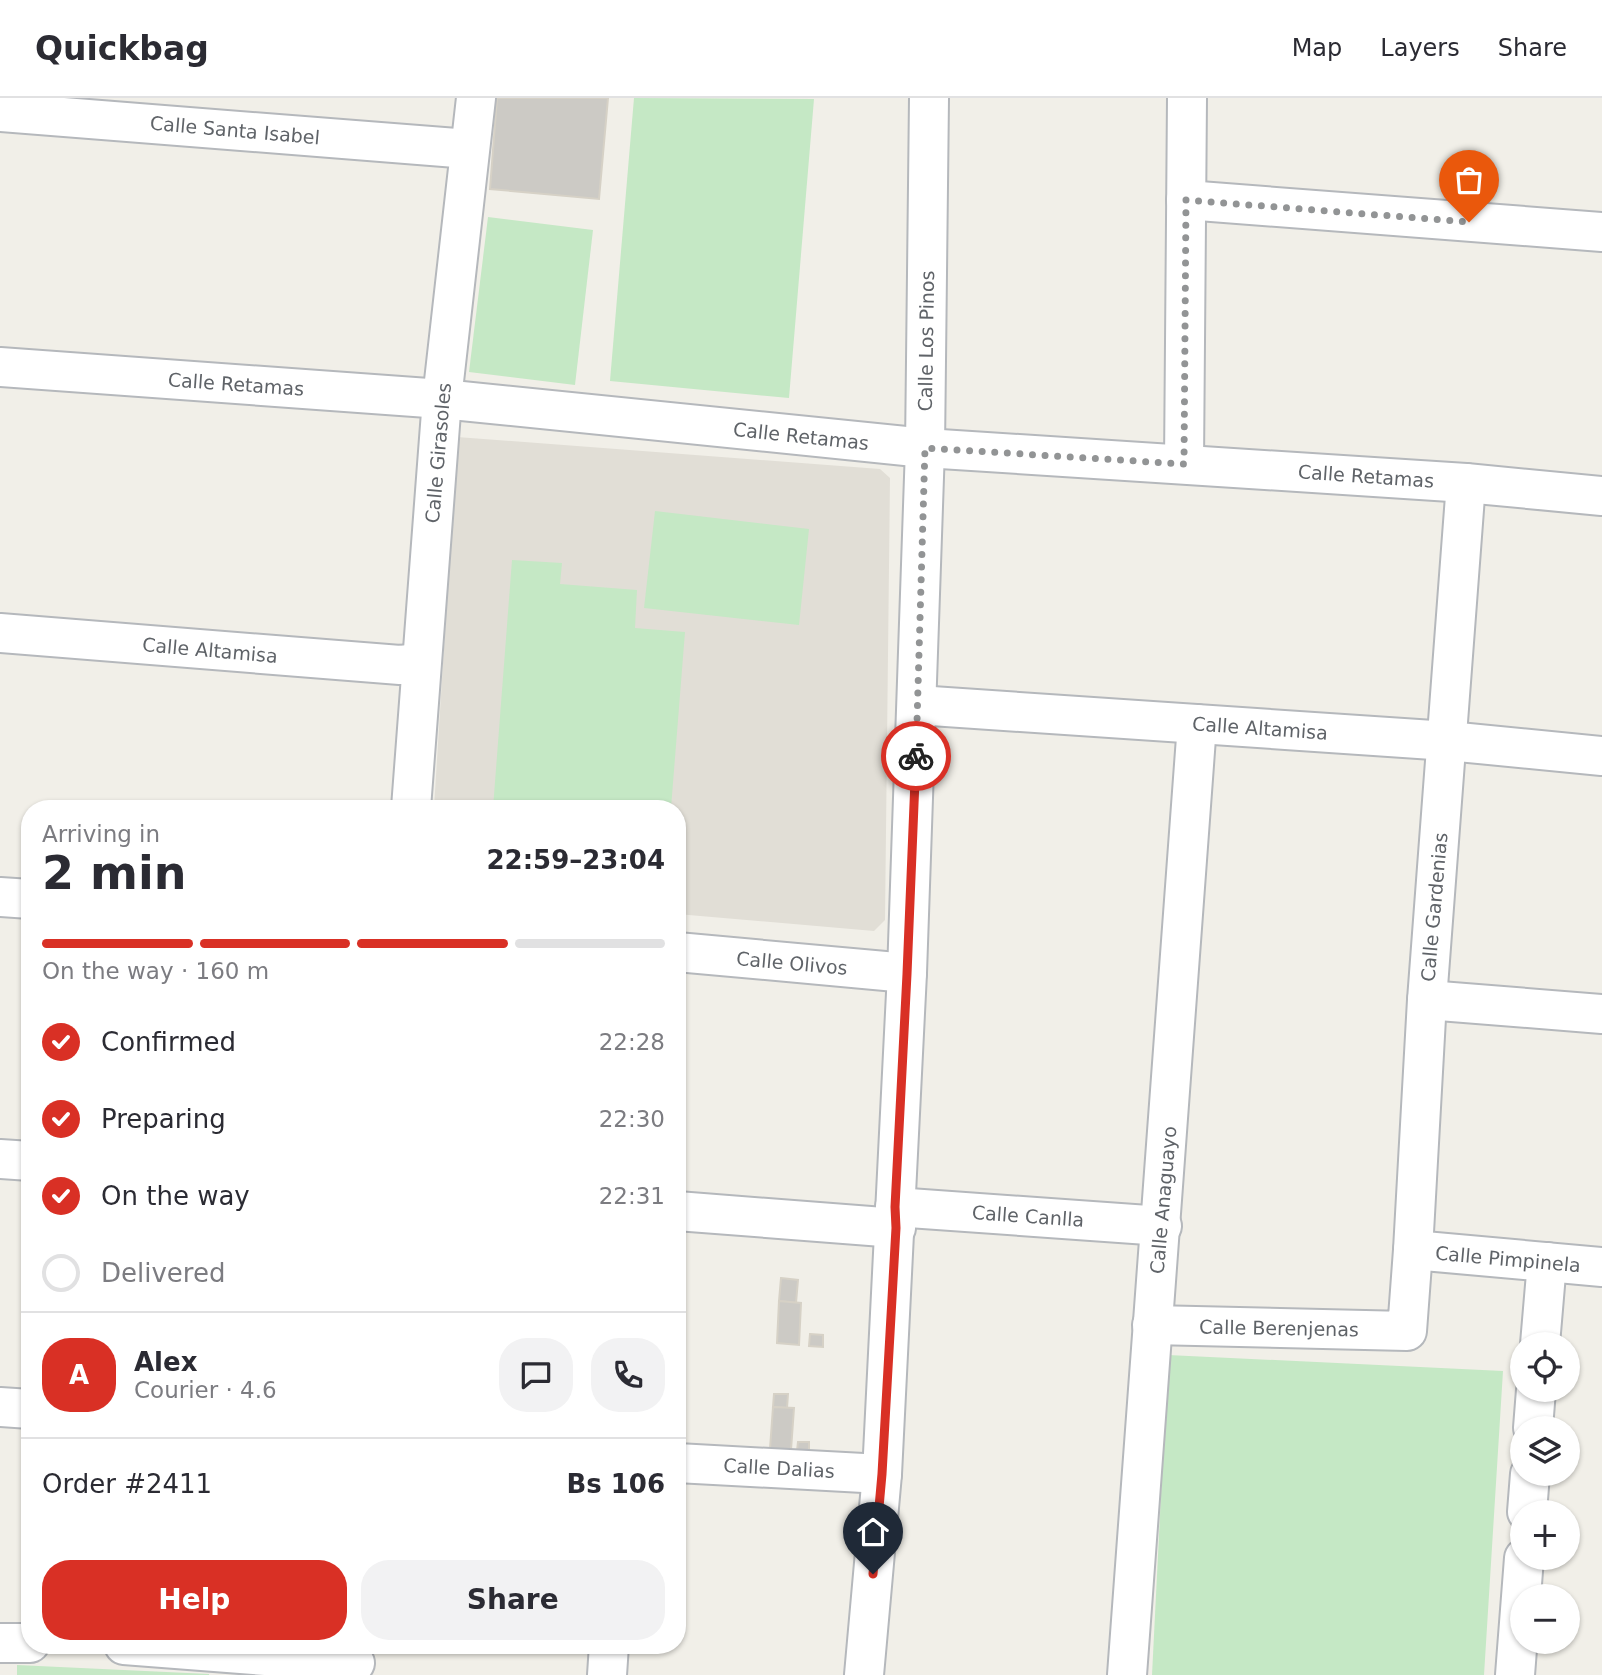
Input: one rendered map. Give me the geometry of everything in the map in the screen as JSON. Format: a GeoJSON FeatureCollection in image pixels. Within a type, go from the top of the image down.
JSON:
{"type":"FeatureCollection","features":[{"type":"Feature","properties":{"kind":"street","name":"Calle Girasoles"},"geometry":{"type":"LineString","coordinates":[[411,800],[442,400],[476,98]]}},
{"type":"Feature","properties":{"kind":"street","name":"Calle Los Pinos"},"geometry":{"type":"LineString","coordinates":[[864,1675],[882,1474],[907,974],[925,448],[929,98]]}},
{"type":"Feature","properties":{"kind":"street"},"geometry":{"type":"LineString","coordinates":[[1184,464],[1187,98]]}},
{"type":"Feature","properties":{"kind":"street","name":"Calle Santa Isabel"},"geometry":{"type":"LineString","coordinates":[[0,112],[469,149]]}},
{"type":"Feature","properties":{"kind":"street"},"geometry":{"type":"LineString","coordinates":[[1186,200],[1602,232]]}},
{"type":"Feature","properties":{"kind":"street","name":"Calle Retamas"},"geometry":{"type":"LineString","coordinates":[[0,367],[442,400],[925,448],[1466,483],[1602,496]]}},
{"type":"Feature","properties":{"kind":"street","name":"Calle Gardenias"},"geometry":{"type":"LineString","coordinates":[[1407,1331],[1427,1000],[1466,483]]}},
{"type":"Feature","properties":{"kind":"street","name":"Calle Altamisa"},"geometry":{"type":"LineString","coordinates":[[0,634],[400,665],[420,663]]}},
{"type":"Feature","properties":{"kind":"street","name":"Calle Altamisa"},"geometry":{"type":"LineString","coordinates":[[917,705],[1448,741],[1602,755]]}},
{"type":"Feature","properties":{"kind":"street","name":"Calle Anaguayo"},"geometry":{"type":"LineString","coordinates":[[1128,1675],[1197,724]]}},
{"type":"Feature","properties":{"kind":"street"},"geometry":{"type":"LineString","coordinates":[[0,897],[21,898]]}},
{"type":"Feature","properties":{"kind":"street","name":"Calle Olivos"},"geometry":{"type":"LineString","coordinates":[[686,953],[907,974]]}},
{"type":"Feature","properties":{"kind":"street"},"geometry":{"type":"LineString","coordinates":[[1427,1000],[1602,1014]]}},
{"type":"Feature","properties":{"kind":"street"},"geometry":{"type":"LineString","coordinates":[[0,1159],[21,1160]]}},
{"type":"Feature","properties":{"kind":"street","name":"Calle Canlla"},"geometry":{"type":"LineString","coordinates":[[686,1211],[1162,1226]]}},
{"type":"Feature","properties":{"kind":"street","name":"Calle Pimpinela"},"geometry":{"type":"LineString","coordinates":[[1413,1250],[1602,1267]]}},
{"type":"Feature","properties":{"kind":"street"},"geometry":{"type":"LineString","coordinates":[[1541,1332],[1547,1262]]}},
{"type":"Feature","properties":{"kind":"street","name":"Calle Berenjenas"},"geometry":{"type":"LineString","coordinates":[[1152,1325],[1407,1331]]}},
{"type":"Feature","properties":{"kind":"street"},"geometry":{"type":"LineString","coordinates":[[0,1407],[21,1408]]}},
{"type":"Feature","properties":{"kind":"street","name":"Calle Dalias"},"geometry":{"type":"LineString","coordinates":[[686,1463],[882,1474]]}},
{"type":"Feature","properties":{"kind":"street"},"geometry":{"type":"LineString","coordinates":[[1515,1675],[1523,1570]]}},
{"type":"Feature","properties":{"kind":"street"},"geometry":{"type":"LineString","coordinates":[[0,1643],[21,1643]]}},
{"type":"Feature","properties":{"kind":"street"},"geometry":{"type":"LineString","coordinates":[[254,1654],[355,1661]]}},
{"type":"Feature","properties":{"kind":"street"},"geometry":{"type":"LineString","coordinates":[[607,1675],[609,1654]]}},
{"type":"Feature","properties":{"kind":"shaded area"},"geometry":{"type":"Polygon","coordinates":[[[457,437],[880,469],[890,478],[885,920],[874,931],[686,915],[686,800],[434,800],[457,437]]]}},
{"type":"Feature","properties":{"kind":"green space"},"geometry":{"type":"Polygon","coordinates":[[[634,98],[814,99],[789,398],[610,381],[634,98]]]}},
{"type":"Feature","properties":{"kind":"green space"},"geometry":{"type":"Polygon","coordinates":[[[488,217],[593,230],[575,385],[469,372],[488,217]]]}},
{"type":"Feature","properties":{"kind":"green space"},"geometry":{"type":"Polygon","coordinates":[[[655,511],[809,529],[799,625],[644,608],[655,511]]]}},
{"type":"Feature","properties":{"kind":"green space"},"geometry":{"type":"Polygon","coordinates":[[[512,560],[562,563],[560,584],[637,590],[635,628],[685,632],[672,800],[494,800],[512,560]]]}},
{"type":"Feature","properties":{"kind":"green space"},"geometry":{"type":"Polygon","coordinates":[[[1168,1355],[1503,1371],[1484,1675],[1152,1675],[1168,1355]]]}},
{"type":"Feature","properties":{"kind":"green space"},"geometry":{"type":"Polygon","coordinates":[[[17,1665],[209,1674],[209,1675],[17,1675],[17,1665]]]}},
{"type":"Feature","properties":{"kind":"building"},"geometry":{"type":"Polygon","coordinates":[[[497,98],[608,98],[599,199],[490,189],[497,98]]]}},
{"type":"Feature","properties":{"kind":"building"},"geometry":{"type":"Polygon","coordinates":[[[781,1278],[798,1280],[796,1303],[779,1301],[781,1278]]]}},
{"type":"Feature","properties":{"kind":"building"},"geometry":{"type":"Polygon","coordinates":[[[779,1301],[801,1303],[799,1345],[777,1343],[779,1301]]]}},
{"type":"Feature","properties":{"kind":"building"},"geometry":{"type":"Polygon","coordinates":[[[810,1334],[823,1335],[823,1347],[809,1346],[810,1334]]]}},
{"type":"Feature","properties":{"kind":"building"},"geometry":{"type":"Polygon","coordinates":[[[774,1394],[788,1394],[787,1408],[773,1407],[774,1394]]]}},
{"type":"Feature","properties":{"kind":"building"},"geometry":{"type":"Polygon","coordinates":[[[773,1407],[794,1408],[791,1450],[770,1449],[773,1407]]]}},
{"type":"Feature","properties":{"kind":"building"},"geometry":{"type":"Polygon","coordinates":[[[798,1442],[809,1442],[809,1452],[797,1451],[798,1442]]]}},
{"type":"Feature","properties":{"kind":"way so far"},"geometry":{"type":"LineString","coordinates":[[916,756],[925,448],[1184,464],[1186,200],[1469,222]]}},
{"type":"Feature","properties":{"kind":"route"},"geometry":{"type":"LineString","coordinates":[[873,1574],[882,1474],[896,1228],[916,756]]}}]}
